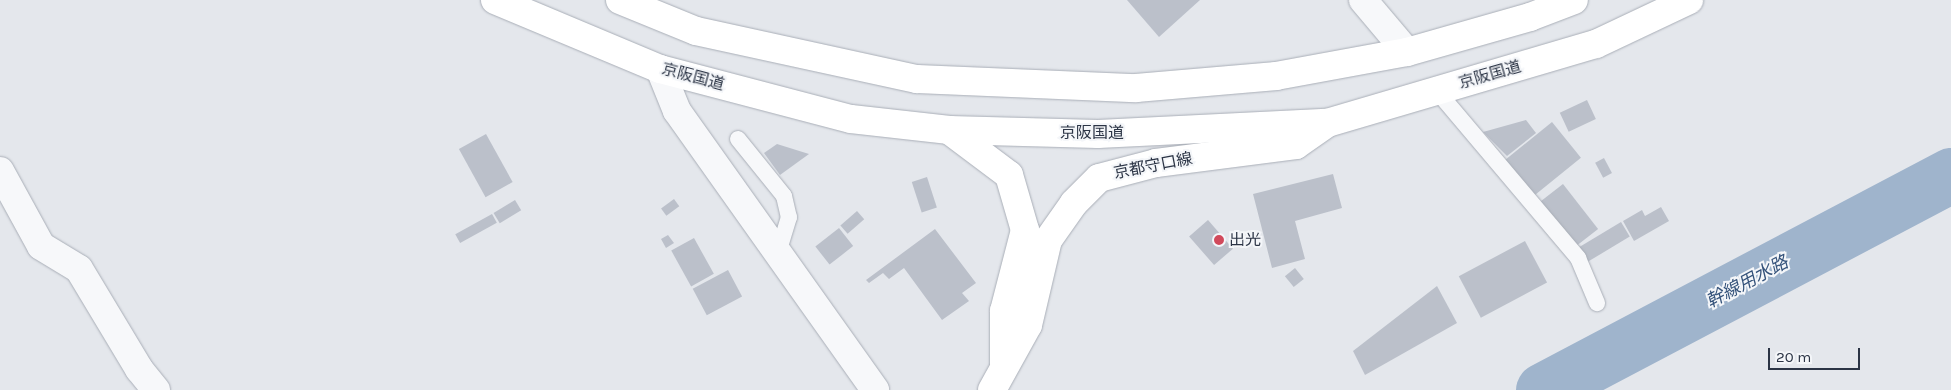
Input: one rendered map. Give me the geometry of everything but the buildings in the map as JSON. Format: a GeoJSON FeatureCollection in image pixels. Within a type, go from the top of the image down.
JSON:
{"type":"FeatureCollection","features":[{"type":"Feature","properties":{"kind":"main road","name":"京阪国道"},"geometry":{"type":"LineString","coordinates":[[495,0],[660,69],[851,119],[949,130],[1098,134],[1328,123],[1596,44],[1689,0]]}},
{"type":"Feature","properties":{"kind":"main road"},"geometry":{"type":"LineString","coordinates":[[620,0],[696,31],[917,79],[1136,88],[1276,76],[1407,52],[1530,17],[1574,0]]}},
{"type":"Feature","properties":{"kind":"main road","name":"京都守口線"},"geometry":{"type":"LineString","coordinates":[[998,379],[1028,325],[1048,240],[1074,203],[1099,178],[1156,163],[1296,144],[1328,123]]}},
{"type":"Feature","properties":{"kind":"main road","name":"京都守口線"},"geometry":{"type":"LineString","coordinates":[[949,130],[1009,175],[1025,230],[1004,311],[998,379]]}},
{"type":"Feature","properties":{"kind":"street"},"geometry":{"type":"LineString","coordinates":[[1363,0],[1407,52]]}},
{"type":"Feature","properties":{"kind":"street"},"geometry":{"type":"LineString","coordinates":[[660,69],[677,111],[875,390]]}},
{"type":"Feature","properties":{"kind":"street"},"geometry":{"type":"LineString","coordinates":[[0,171],[41,246],[79,269],[139,369],[156,390]]}},
{"type":"Feature","properties":{"kind":"lane"},"geometry":{"type":"LineString","coordinates":[[1437,91],[1578,258],[1597,303]]}},
{"type":"Feature","properties":{"kind":"lane"},"geometry":{"type":"LineString","coordinates":[[738,139],[784,196],[790,217],[778,253]]}},
{"type":"Feature","properties":{"kind":"waterway","name":"幹線用水路"},"geometry":{"type":"LineString","coordinates":[[1543,390],[1951,175]]}},
{"type":"Feature","properties":{"kind":"place","name":"出光"},"geometry":{"type":"Point","coordinates":[1219,240]}}]}
